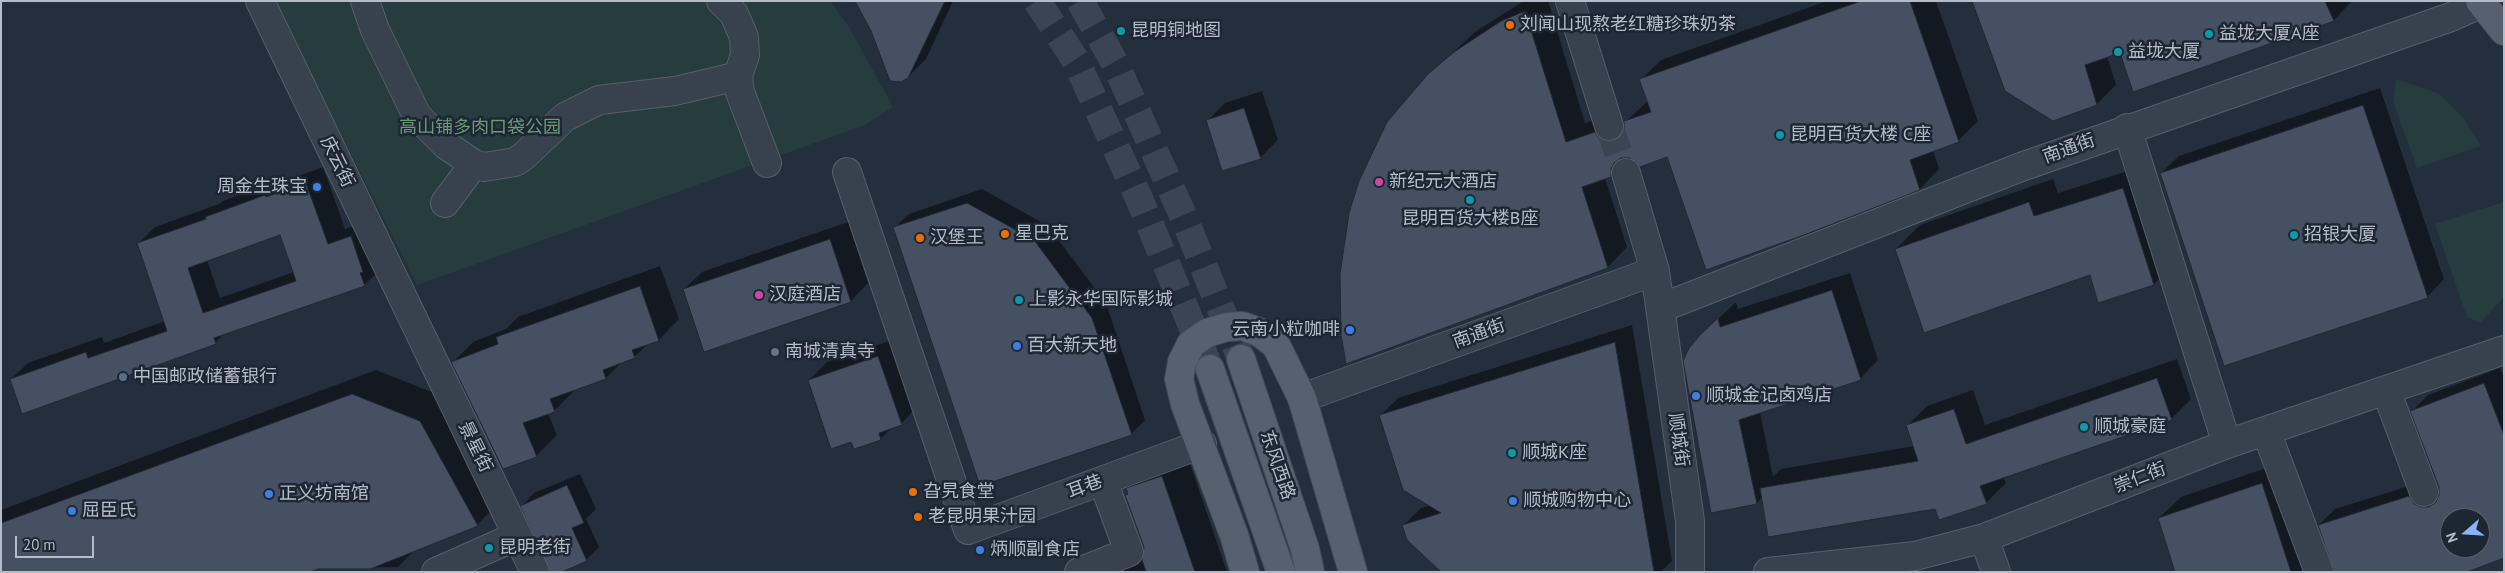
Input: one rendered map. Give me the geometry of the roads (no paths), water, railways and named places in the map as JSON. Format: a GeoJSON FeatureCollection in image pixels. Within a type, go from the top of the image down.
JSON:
{"type":"FeatureCollection","features":[{"type":"Feature","properties":{"kind":"main road"},"geometry":{"type":"LineString","coordinates":[[2481,2],[2504,31]]}},
{"type":"Feature","properties":{"kind":"main road"},"geometry":{"type":"LineString","coordinates":[[1245,572],[1179,379],[1182,362],[1191,344],[1207,334],[1227,327],[1242,326],[1259,332],[1276,345],[1302,398],[1353,572]]}},
{"type":"Feature","properties":{"kind":"main road","name":"东风西路"},"geometry":{"type":"LineString","coordinates":[[1241,359],[1305,549],[1310,572]]}},
{"type":"Feature","properties":{"kind":"main road","name":"东风西路"},"geometry":{"type":"LineString","coordinates":[[1210,368],[1281,572]]}},
{"type":"Feature","properties":{"kind":"street","name":"庆云街"},"geometry":{"type":"LineString","coordinates":[[260,1],[413,324]]}},
{"type":"Feature","properties":{"kind":"street"},"geometry":{"type":"LineString","coordinates":[[365,1],[375,30],[417,116],[446,145],[474,164],[495,166],[515,162],[524,156],[565,117],[599,100],[675,92],[738,76]]}},
{"type":"Feature","properties":{"kind":"street"},"geometry":{"type":"LineString","coordinates":[[721,1],[734,14],[744,37],[746,55],[738,76],[740,92],[767,163]]}},
{"type":"Feature","properties":{"kind":"street"},"geometry":{"type":"LineString","coordinates":[[1570,1],[1610,126]]}},
{"type":"Feature","properties":{"kind":"street","name":"南通街"},"geometry":{"type":"LineString","coordinates":[[1661,308],[2014,170],[2127,128],[2451,17],[2481,2]]}},
{"type":"Feature","properties":{"kind":"street"},"geometry":{"type":"LineString","coordinates":[[2127,128],[2227,444]]}},
{"type":"Feature","properties":{"kind":"street"},"geometry":{"type":"LineString","coordinates":[[445,203],[474,164]]}},
{"type":"Feature","properties":{"kind":"street","name":"耳巷"},"geometry":{"type":"LineString","coordinates":[[847,172],[968,530],[1202,444]]}},
{"type":"Feature","properties":{"kind":"street","name":"顺城街"},"geometry":{"type":"LineString","coordinates":[[1626,172],[1655,271],[1661,308],[1690,521],[1690,572]]}},
{"type":"Feature","properties":{"kind":"street","name":"南通街"},"geometry":{"type":"LineString","coordinates":[[1302,398],[1655,271]]}},
{"type":"Feature","properties":{"kind":"street","name":"景星街"},"geometry":{"type":"LineString","coordinates":[[413,324],[535,572]]}},
{"type":"Feature","properties":{"kind":"street","name":"崇仁街"},"geometry":{"type":"LineString","coordinates":[[1768,572],[1915,556],[1984,538],[2227,444],[2504,350]]}},
{"type":"Feature","properties":{"kind":"street"},"geometry":{"type":"LineString","coordinates":[[2386,390],[2424,492]]}},
{"type":"Feature","properties":{"kind":"street"},"geometry":{"type":"LineString","coordinates":[[2266,431],[2319,572]]}},
{"type":"Feature","properties":{"kind":"street"},"geometry":{"type":"LineString","coordinates":[[1080,572],[1129,552],[1103,481]]}},
{"type":"Feature","properties":{"kind":"street"},"geometry":{"type":"LineString","coordinates":[[436,572],[517,536]]}},
{"type":"Feature","properties":{"kind":"street"},"geometry":{"type":"LineString","coordinates":[[1984,538],[1996,572]]}},
{"type":"Feature","properties":{"kind":"tunnel"},"geometry":{"type":"LineString","coordinates":[[1037,1],[1076,61],[1138,196],[1210,369]]}},
{"type":"Feature","properties":{"kind":"tunnel"},"geometry":{"type":"LineString","coordinates":[[1080,1],[1116,65],[1185,220],[1241,359]]}},
{"type":"Feature","properties":{"kind":"tunnel"},"geometry":{"type":"LineString","coordinates":[[1609,126],[1626,173]]}},
{"type":"Feature","properties":{"kind":"place","name":"刘闻山现熬老红糖珍珠奶茶"},"geometry":{"type":"Point","coordinates":[1510,25]}},
{"type":"Feature","properties":{"kind":"place","name":"昆明铜地图"},"geometry":{"type":"Point","coordinates":[1121,31]}},
{"type":"Feature","properties":{"kind":"place","name":"益垅大厦A座"},"geometry":{"type":"Point","coordinates":[2209,34]}},
{"type":"Feature","properties":{"kind":"place","name":"益垅大厦"},"geometry":{"type":"Point","coordinates":[2118,52]}},
{"type":"Feature","properties":{"kind":"place","name":"昆明百货大楼 C座"},"geometry":{"type":"Point","coordinates":[1780,135]}},
{"type":"Feature","properties":{"kind":"place","name":"新纪元大酒店"},"geometry":{"type":"Point","coordinates":[1379,182]}},
{"type":"Feature","properties":{"kind":"place","name":"周金生珠宝"},"geometry":{"type":"Point","coordinates":[317,187]}},
{"type":"Feature","properties":{"kind":"place","name":"昆明百货大楼B座"},"geometry":{"type":"Point","coordinates":[1470,200]}},
{"type":"Feature","properties":{"kind":"place","name":"星巴克"},"geometry":{"type":"Point","coordinates":[1005,234]}},
{"type":"Feature","properties":{"kind":"place","name":"招银大厦"},"geometry":{"type":"Point","coordinates":[2294,235]}},
{"type":"Feature","properties":{"kind":"place","name":"汉堡王"},"geometry":{"type":"Point","coordinates":[920,238]}},
{"type":"Feature","properties":{"kind":"place","name":"汉庭酒店"},"geometry":{"type":"Point","coordinates":[759,295]}},
{"type":"Feature","properties":{"kind":"place","name":"上影永华国际影城"},"geometry":{"type":"Point","coordinates":[1019,300]}},
{"type":"Feature","properties":{"kind":"place","name":"云南小粒咖啡"},"geometry":{"type":"Point","coordinates":[1350,330]}},
{"type":"Feature","properties":{"kind":"place","name":"百大新天地"},"geometry":{"type":"Point","coordinates":[1017,346]}},
{"type":"Feature","properties":{"kind":"place","name":"南城清真寺"},"geometry":{"type":"Point","coordinates":[775,352]}},
{"type":"Feature","properties":{"kind":"place","name":"中国邮政储蓄银行"},"geometry":{"type":"Point","coordinates":[123,377]}},
{"type":"Feature","properties":{"kind":"place","name":"顺城金记卤鸡店"},"geometry":{"type":"Point","coordinates":[1696,396]}},
{"type":"Feature","properties":{"kind":"place","name":"顺城豪庭"},"geometry":{"type":"Point","coordinates":[2084,427]}},
{"type":"Feature","properties":{"kind":"place","name":"顺城K座"},"geometry":{"type":"Point","coordinates":[1512,453]}},
{"type":"Feature","properties":{"kind":"place","name":"旮旯食堂"},"geometry":{"type":"Point","coordinates":[913,492]}},
{"type":"Feature","properties":{"kind":"place","name":"正义坊南馆"},"geometry":{"type":"Point","coordinates":[269,494]}},
{"type":"Feature","properties":{"kind":"place","name":"顺城购物中心"},"geometry":{"type":"Point","coordinates":[1513,501]}},
{"type":"Feature","properties":{"kind":"place","name":"屈臣氏"},"geometry":{"type":"Point","coordinates":[72,511]}},
{"type":"Feature","properties":{"kind":"place","name":"老昆明果汁园"},"geometry":{"type":"Point","coordinates":[918,517]}},
{"type":"Feature","properties":{"kind":"place","name":"昆明老街"},"geometry":{"type":"Point","coordinates":[489,548]}},
{"type":"Feature","properties":{"kind":"place","name":"炳顺副食店"},"geometry":{"type":"Point","coordinates":[980,550]}},
{"type":"Feature","properties":{"kind":"park label","name":"高山铺多肉口袋公园"},"geometry":{"type":"Point","coordinates":[480,128]}}]}
